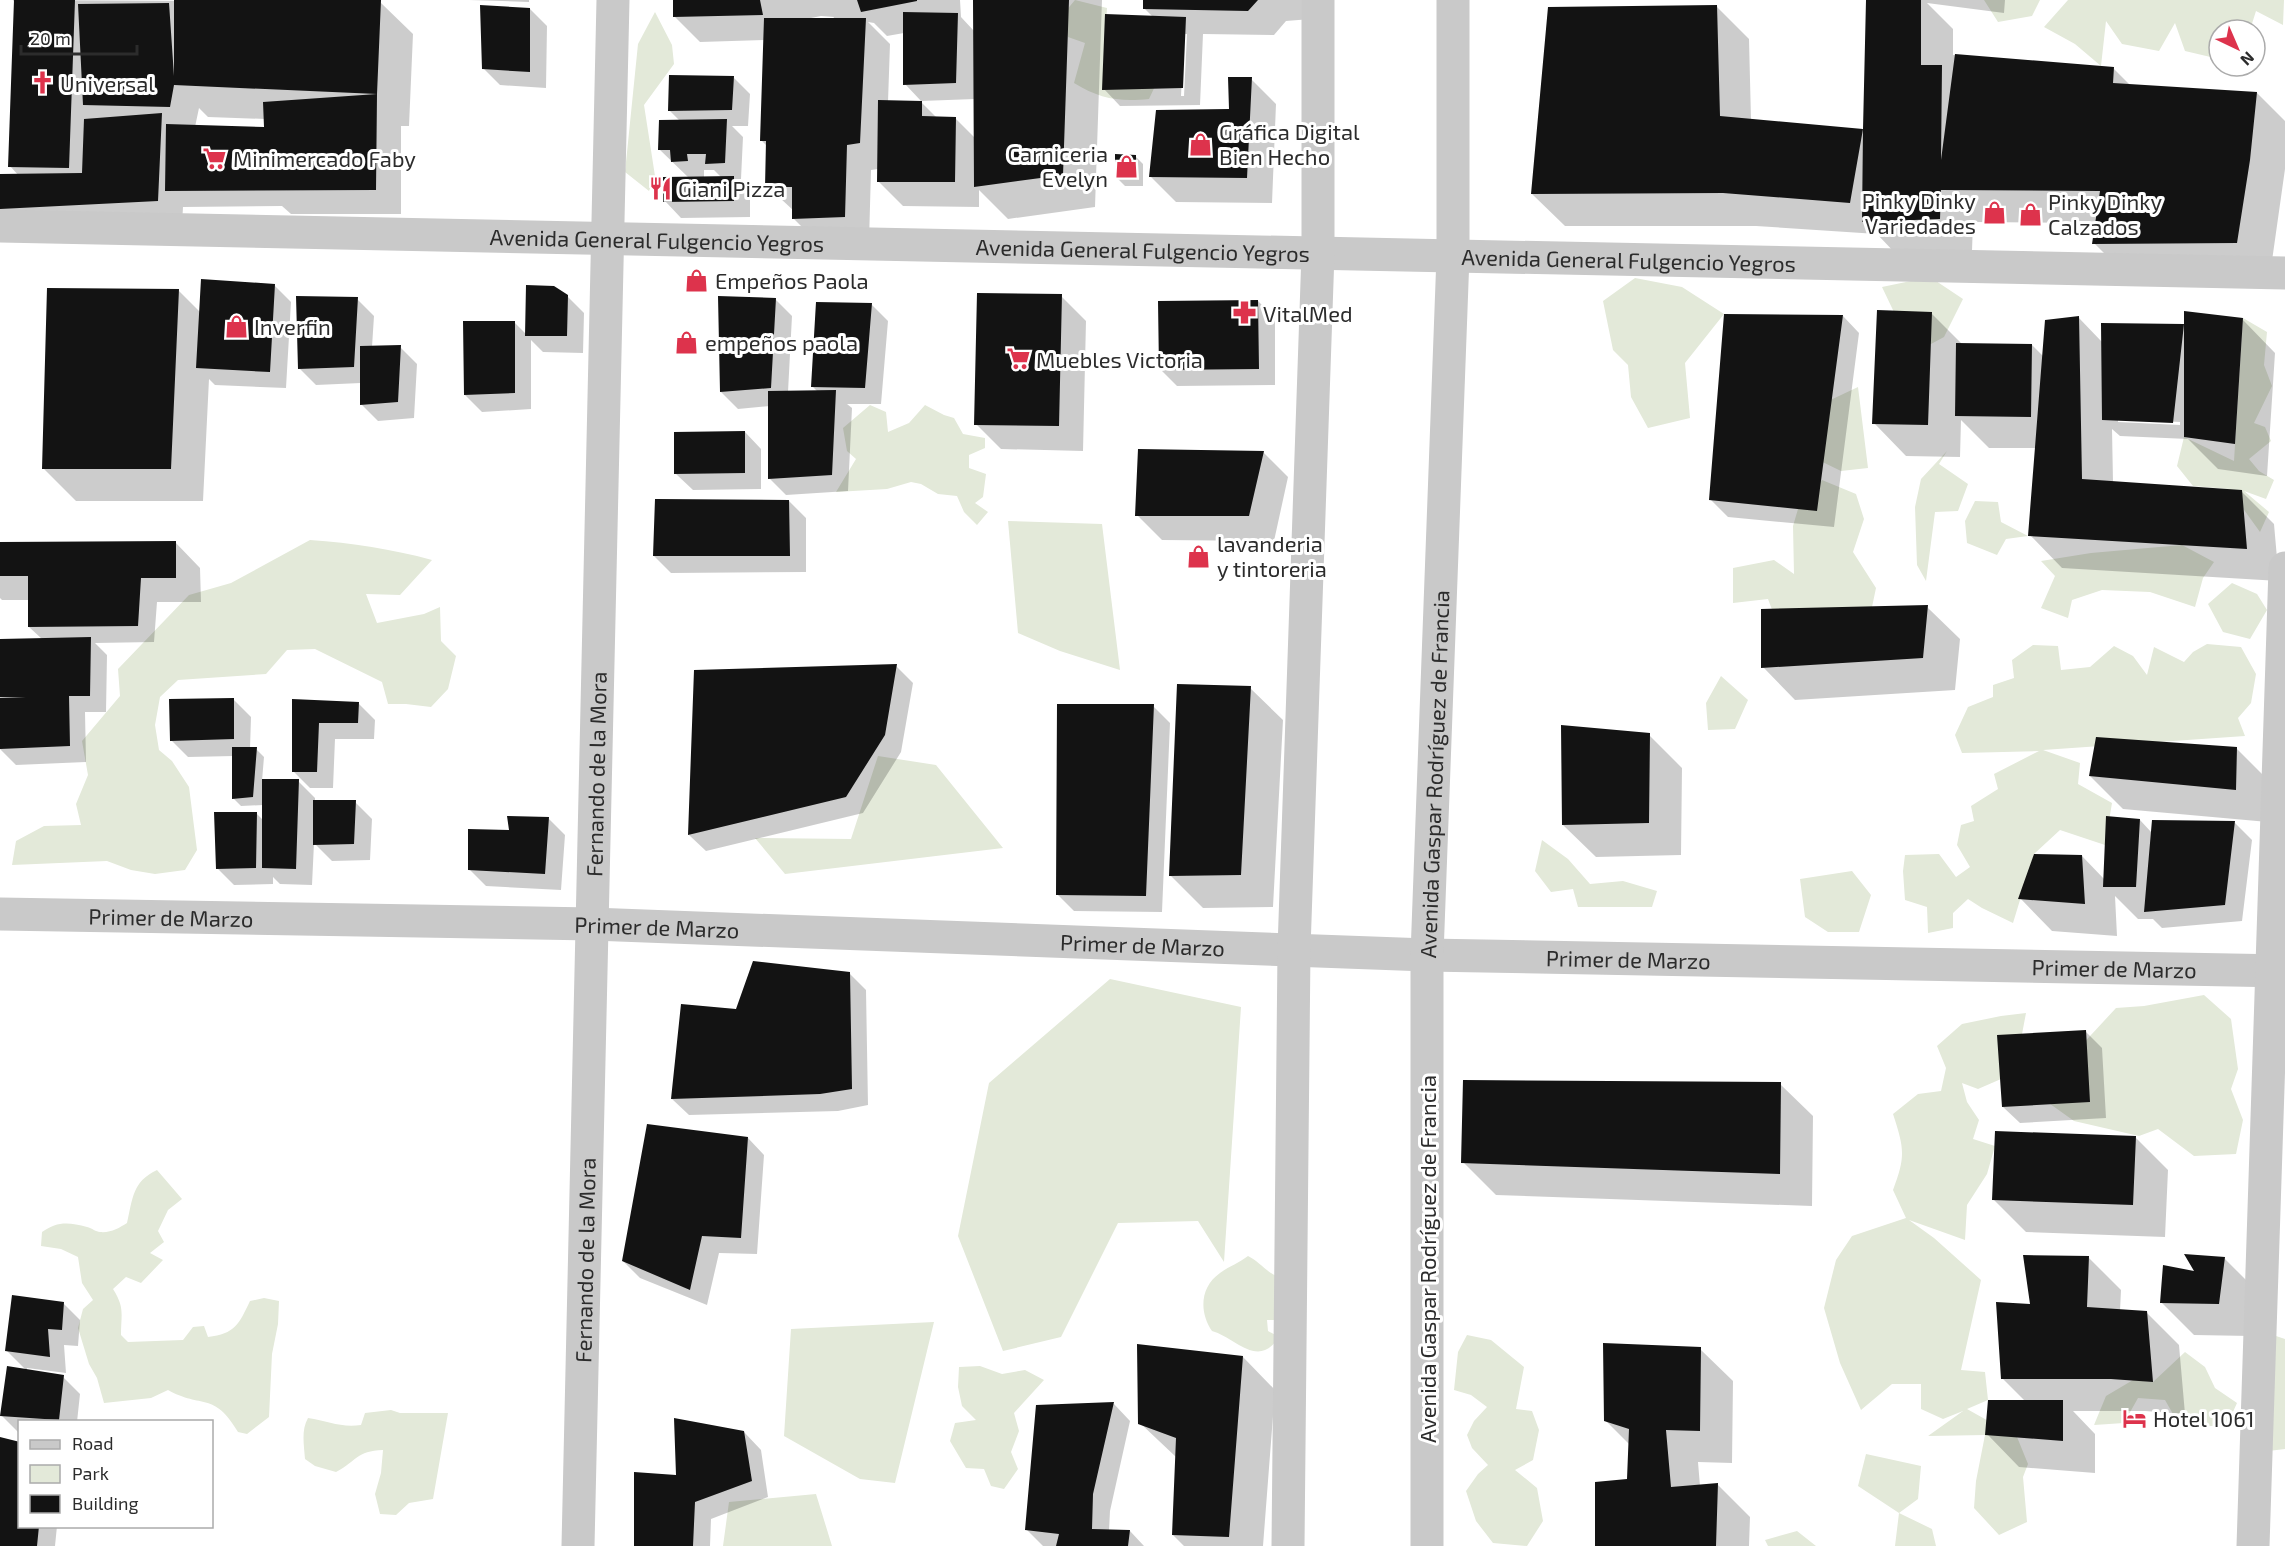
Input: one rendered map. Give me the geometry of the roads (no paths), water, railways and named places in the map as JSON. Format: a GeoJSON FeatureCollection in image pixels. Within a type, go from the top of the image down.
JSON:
{"type":"FeatureCollection","features":[{"type":"Feature","properties":{"kind":"street","name":"Fernando de la Mora"},"geometry":{"type":"LineString","coordinates":[[578,1546],[613,0]]}},
{"type":"Feature","properties":{"kind":"street"},"geometry":{"type":"LineString","coordinates":[[1288,1546],[1294,950],[1318,253],[1318,0]]}},
{"type":"Feature","properties":{"kind":"street","name":"Avenida Gaspar Rodríguez de Francia"},"geometry":{"type":"LineString","coordinates":[[1427,1546],[1427,955],[1453,256],[1453,0]]}},
{"type":"Feature","properties":{"kind":"street","name":"Avenida General Fulgencio Yegros"},"geometry":{"type":"LineString","coordinates":[[0,226],[2285,273]]}},
{"type":"Feature","properties":{"kind":"street"},"geometry":{"type":"LineString","coordinates":[[2253,1546],[2278,971],[2285,568]]}},
{"type":"Feature","properties":{"kind":"street","name":"Primer de Marzo"},"geometry":{"type":"LineString","coordinates":[[0,914],[592,924],[1427,955],[2278,971]]}},
{"type":"Feature","properties":{"kind":"place","name":"Universal"},"geometry":{"type":"Point","coordinates":[42,83]}},
{"type":"Feature","properties":{"kind":"place","name":"Gráfica Digital Bien Hecho"},"geometry":{"type":"Point","coordinates":[1201,144]}},
{"type":"Feature","properties":{"kind":"place","name":"Minimercado Faby"},"geometry":{"type":"Point","coordinates":[215,158]}},
{"type":"Feature","properties":{"kind":"place","name":"Carniceria Evelyn"},"geometry":{"type":"Point","coordinates":[1126,166]}},
{"type":"Feature","properties":{"kind":"place","name":"Giani Pizza"},"geometry":{"type":"Point","coordinates":[660,188]}},
{"type":"Feature","properties":{"kind":"place","name":"Pinky Dinky Variedades"},"geometry":{"type":"Point","coordinates":[1994,213]}},
{"type":"Feature","properties":{"kind":"place","name":"Pinky Dinky Calzados"},"geometry":{"type":"Point","coordinates":[2030,214]}},
{"type":"Feature","properties":{"kind":"place","name":"Empeños Paola"},"geometry":{"type":"Point","coordinates":[697,280]}},
{"type":"Feature","properties":{"kind":"place","name":"VitalMed"},"geometry":{"type":"Point","coordinates":[1245,313]}},
{"type":"Feature","properties":{"kind":"place","name":"Inverfin"},"geometry":{"type":"Point","coordinates":[236,326]}},
{"type":"Feature","properties":{"kind":"place","name":"empeños paola"},"geometry":{"type":"Point","coordinates":[687,342]}},
{"type":"Feature","properties":{"kind":"place","name":"Muebles Victoria"},"geometry":{"type":"Point","coordinates":[1018,359]}},
{"type":"Feature","properties":{"kind":"place","name":"lavanderia y tintoreria"},"geometry":{"type":"Point","coordinates":[1199,556]}},
{"type":"Feature","properties":{"kind":"place","name":"Hotel 1061"},"geometry":{"type":"Point","coordinates":[2135,1418]}}]}
